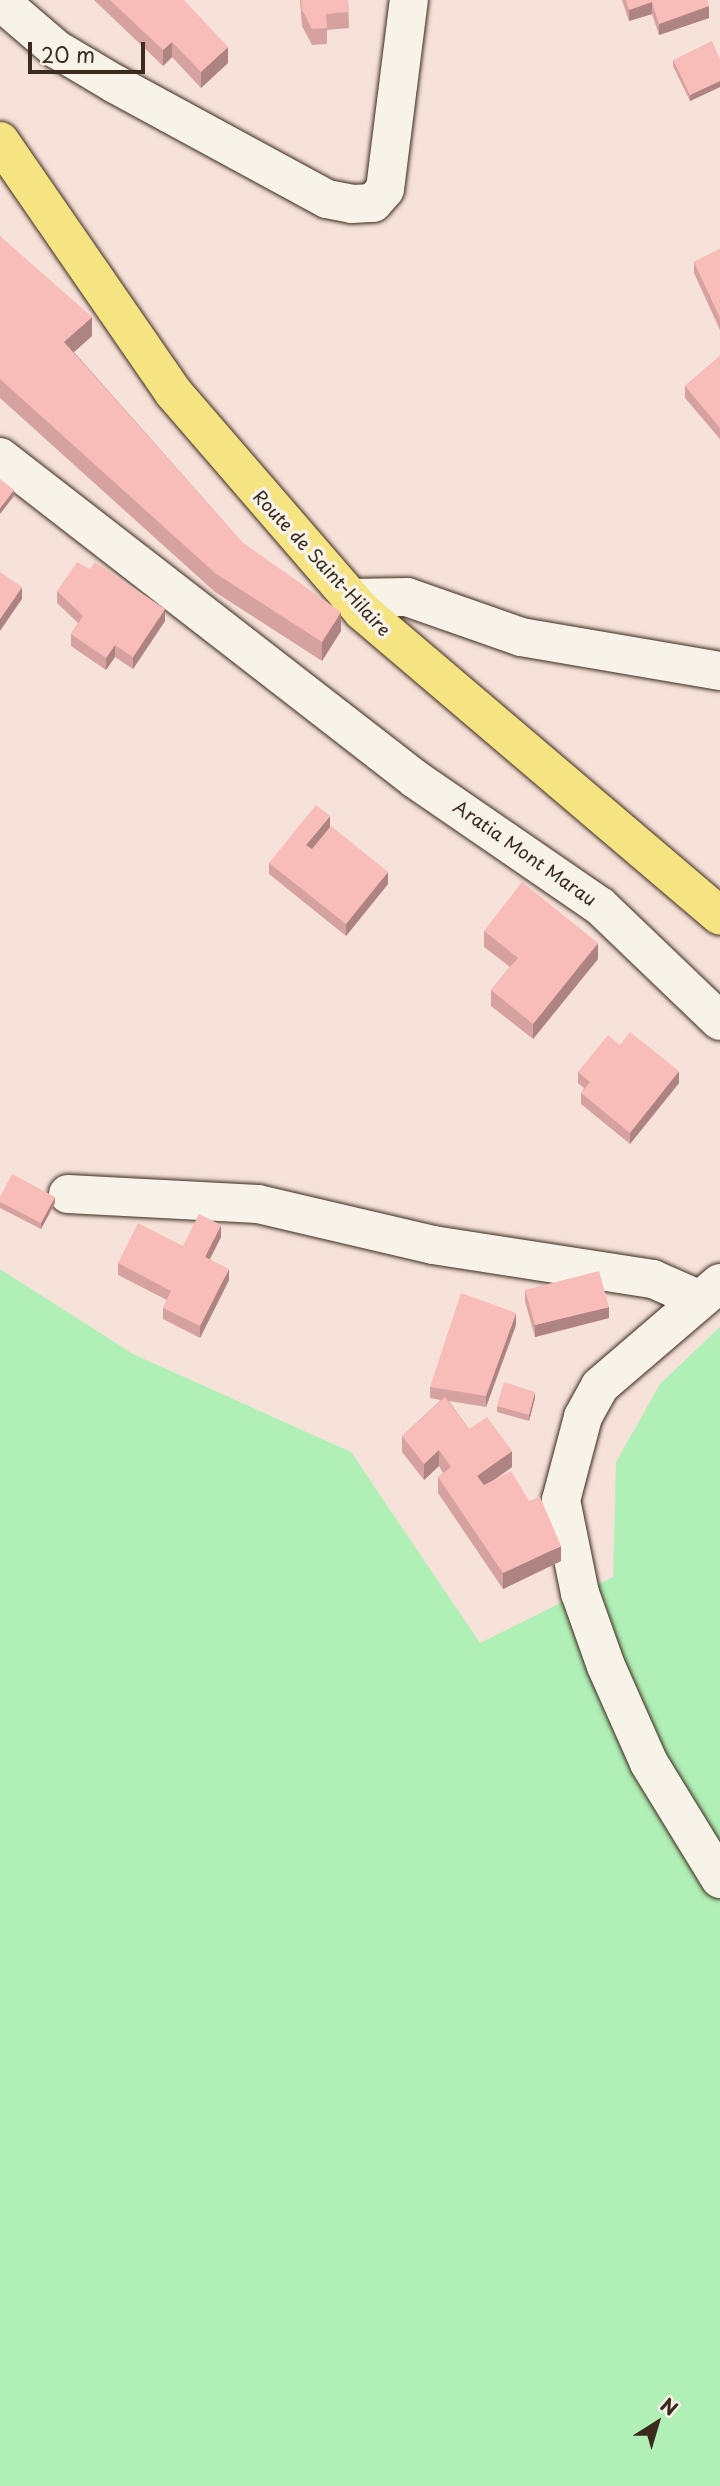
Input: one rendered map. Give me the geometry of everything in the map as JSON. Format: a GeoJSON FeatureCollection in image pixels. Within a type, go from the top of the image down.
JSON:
{"type":"FeatureCollection","features":[{"type":"Feature","properties":{"kind":"main road","name":"Route de Saint-Hilaire"},"geometry":{"type":"LineString","coordinates":[[0,141],[173,392],[350,598],[481,719],[720,916]]}},
{"type":"Feature","properties":{"kind":"street"},"geometry":{"type":"LineString","coordinates":[[0,1],[56,48],[115,84],[327,199],[352,204],[373,203],[385,189],[409,0]]}},
{"type":"Feature","properties":{"kind":"street","name":"Aratia Mont Marau"},"geometry":{"type":"LineString","coordinates":[[0,457],[415,779],[600,906],[720,1021]]}},
{"type":"Feature","properties":{"kind":"street"},"geometry":{"type":"LineString","coordinates":[[350,598],[407,597],[522,638],[720,671]]}},
{"type":"Feature","properties":{"kind":"street"},"geometry":{"type":"LineString","coordinates":[[68,1194],[258,1204],[433,1245],[653,1279],[709,1291]]}},
{"type":"Feature","properties":{"kind":"street"},"geometry":{"type":"LineString","coordinates":[[709,1291],[600,1386],[583,1417],[561,1500],[580,1592],[606,1666],[649,1763],[720,1879]]}},
{"type":"Feature","properties":{"kind":"green space"},"geometry":{"type":"Polygon","coordinates":[[[0,1269],[133,1354],[351,1452],[480,1643],[613,1577],[616,1462],[660,1384],[720,1327],[720,2486],[0,2486],[0,1269]]]}},
{"type":"Feature","properties":{"kind":"building"},"geometry":{"type":"Polygon","coordinates":[[[110,0],[184,0],[228,47],[201,72],[172,42],[163,50],[110,0]]]}},
{"type":"Feature","properties":{"kind":"building"},"geometry":{"type":"Polygon","coordinates":[[[301,0],[348,0],[349,12],[326,14],[327,28],[312,29],[302,10],[301,0]]]}},
{"type":"Feature","properties":{"kind":"building"},"geometry":{"type":"Polygon","coordinates":[[[626,0],[707,0],[709,6],[659,24],[652,2],[629,10],[626,0]]]}},
{"type":"Feature","properties":{"kind":"building"},"geometry":{"type":"Polygon","coordinates":[[[712,41],[720,59],[720,81],[690,95],[673,60],[712,41]]]}},
{"type":"Feature","properties":{"kind":"building"},"geometry":{"type":"Polygon","coordinates":[[[0,236],[92,317],[64,342],[242,542],[341,612],[322,642],[215,573],[0,379],[0,236]]]}},
{"type":"Feature","properties":{"kind":"building"},"geometry":{"type":"Polygon","coordinates":[[[720,249],[720,318],[694,262],[720,249]]]}},
{"type":"Feature","properties":{"kind":"building"},"geometry":{"type":"Polygon","coordinates":[[[720,356],[720,428],[685,386],[720,356]]]}},
{"type":"Feature","properties":{"kind":"building"},"geometry":{"type":"Polygon","coordinates":[[[0,479],[14,490],[0,508],[0,479]]]}},
{"type":"Feature","properties":{"kind":"building"},"geometry":{"type":"Polygon","coordinates":[[[77,562],[90,569],[95,562],[165,609],[133,657],[115,645],[106,658],[71,634],[83,616],[57,591],[77,562]]]}},
{"type":"Feature","properties":{"kind":"building"},"geometry":{"type":"Polygon","coordinates":[[[0,572],[22,587],[0,619],[0,572]]]}},
{"type":"Feature","properties":{"kind":"building"},"geometry":{"type":"Polygon","coordinates":[[[316,805],[330,816],[306,845],[312,849],[331,826],[388,872],[346,924],[269,863],[316,805]]]}},
{"type":"Feature","properties":{"kind":"building"},"geometry":{"type":"Polygon","coordinates":[[[522,882],[598,943],[533,1024],[491,990],[518,958],[484,931],[522,882]]]}},
{"type":"Feature","properties":{"kind":"building"},"geometry":{"type":"Polygon","coordinates":[[[630,1032],[679,1071],[630,1133],[581,1093],[590,1082],[578,1072],[608,1035],[620,1045],[630,1032]]]}},
{"type":"Feature","properties":{"kind":"building"},"geometry":{"type":"Polygon","coordinates":[[[12,1174],[55,1197],[41,1223],[0,1202],[12,1174]]]}},
{"type":"Feature","properties":{"kind":"building"},"geometry":{"type":"Polygon","coordinates":[[[199,1214],[221,1225],[205,1257],[229,1269],[200,1326],[163,1308],[171,1291],[118,1263],[138,1223],[183,1246],[199,1214]]]}},
{"type":"Feature","properties":{"kind":"building"},"geometry":{"type":"Polygon","coordinates":[[[599,1271],[609,1307],[535,1325],[525,1290],[599,1271]]]}},
{"type":"Feature","properties":{"kind":"building"},"geometry":{"type":"Polygon","coordinates":[[[461,1293],[516,1313],[486,1396],[430,1387],[461,1293]]]}},
{"type":"Feature","properties":{"kind":"building"},"geometry":{"type":"Polygon","coordinates":[[[504,1382],[535,1392],[529,1415],[497,1406],[504,1382]]]}},
{"type":"Feature","properties":{"kind":"building"},"geometry":{"type":"Polygon","coordinates":[[[445,1397],[469,1429],[487,1417],[512,1451],[477,1476],[484,1485],[511,1471],[529,1501],[540,1497],[561,1546],[503,1573],[438,1477],[451,1467],[439,1450],[424,1464],[402,1436],[445,1397]]]}}]}
